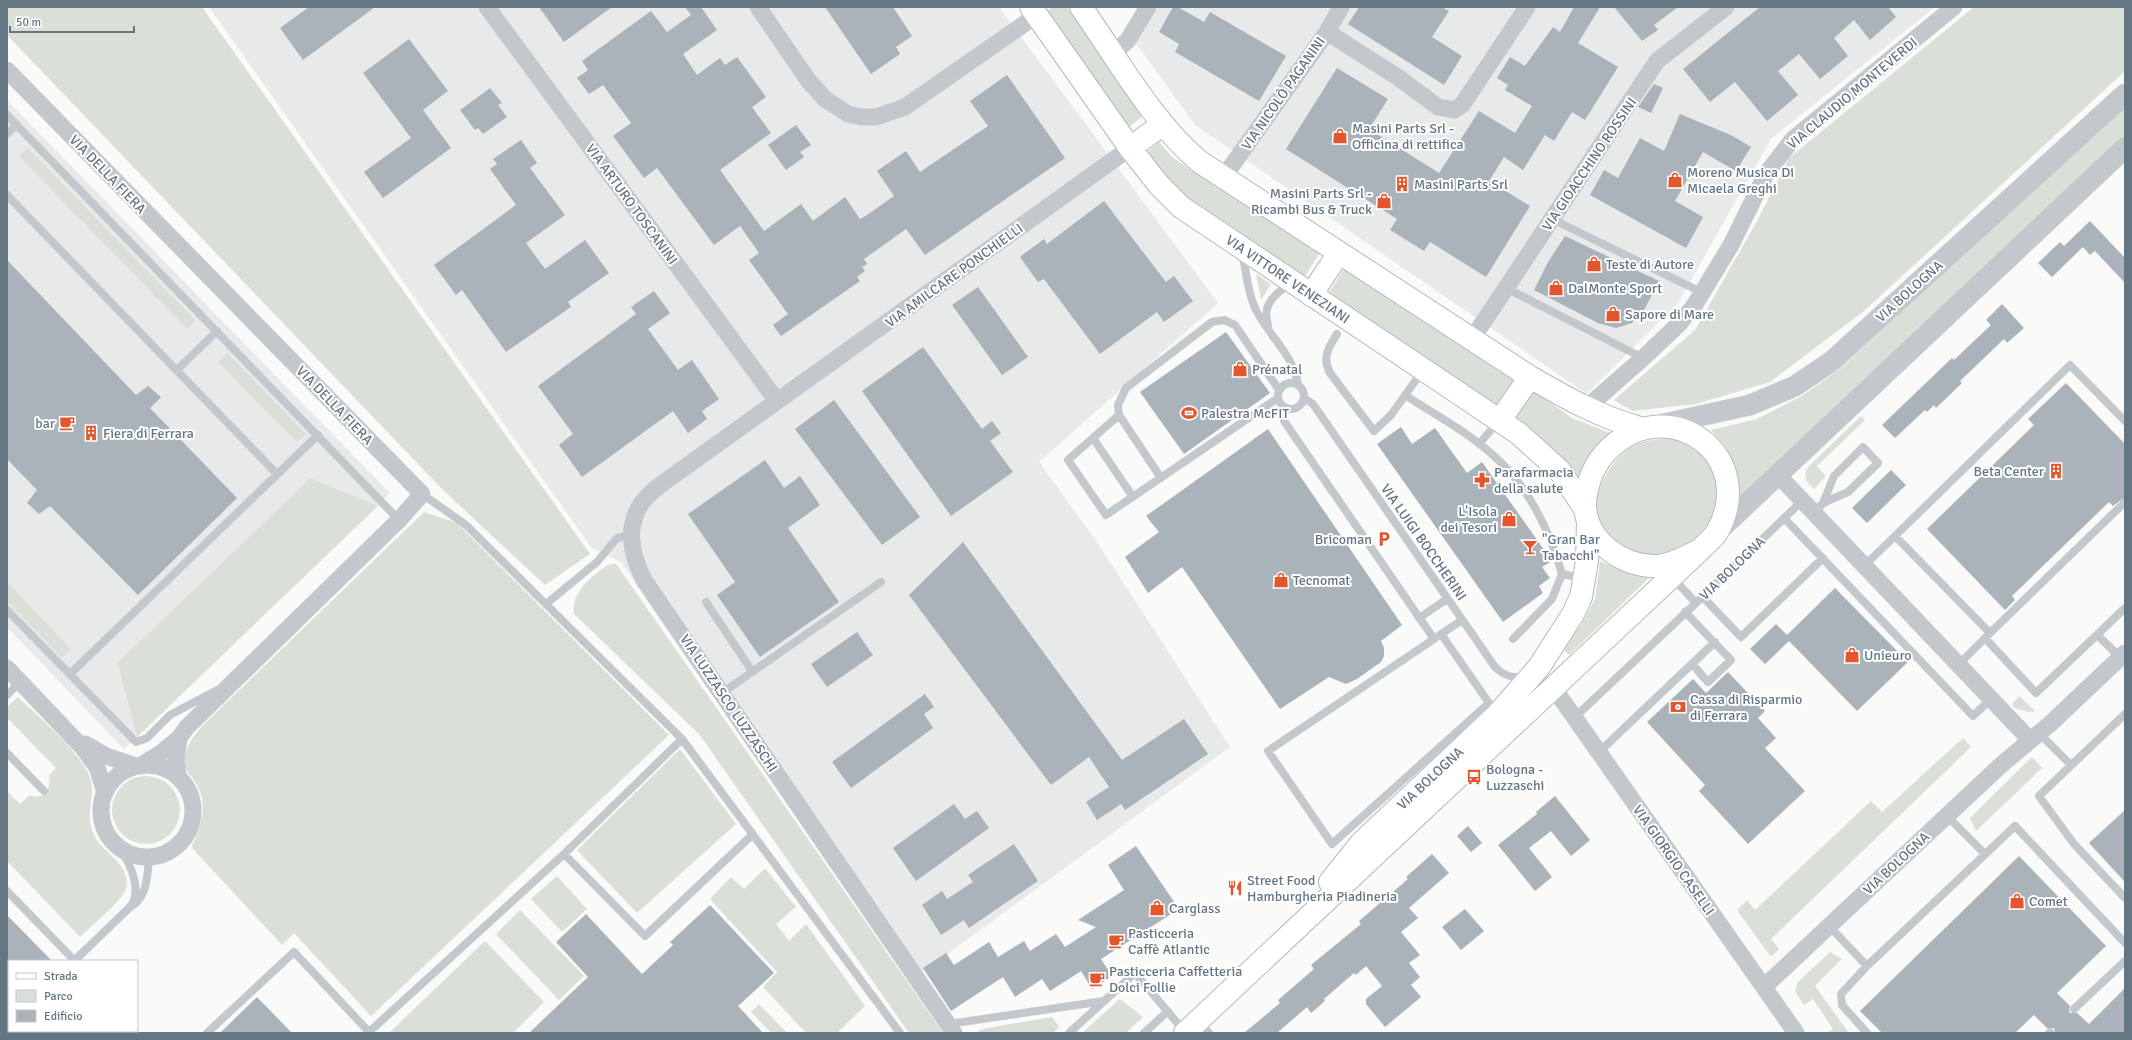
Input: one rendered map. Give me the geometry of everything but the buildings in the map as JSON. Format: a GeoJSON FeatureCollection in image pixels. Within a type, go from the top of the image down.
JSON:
{"type":"FeatureCollection","features":[{"type":"Feature","properties":{"kind":"main road"},"geometry":{"type":"LineString","coordinates":[[1081,7],[1162,125],[1181,146],[1223,178],[1530,377],[1585,409],[1612,420],[1649,427]]}},
{"type":"Feature","properties":{"kind":"main road","name":"VIA VITTORE VENEZIANI"},"geometry":{"type":"LineString","coordinates":[[1034,9],[1130,148],[1150,175],[1177,204],[1500,420],[1524,438],[1560,471],[1587,515]]}},
{"type":"Feature","properties":{"kind":"main road"},"geometry":{"type":"LineString","coordinates":[[1130,148],[1162,125]]}},
{"type":"Feature","properties":{"kind":"main road"},"geometry":{"type":"LineString","coordinates":[[1311,294],[1339,253]]}},
{"type":"Feature","properties":{"kind":"main road"},"geometry":{"type":"LineString","coordinates":[[1500,420],[1530,377]]}},
{"type":"Feature","properties":{"kind":"main road","name":"VIA BOLOGNA"},"geometry":{"type":"LineString","coordinates":[[1194,1030],[1311,914],[1700,550],[1716,533],[1725,511],[1728,490],[1726,474],[1721,461],[1700,438],[1676,429],[1649,427],[1620,438],[1605,453],[1594,468],[1585,498],[1587,515],[1585,578],[1581,597],[1555,645],[1535,673],[1497,714],[1361,843],[1330,883],[1311,914]]}},
{"type":"Feature","properties":{"kind":"main road","name":"VIA BOLOGNA"},"geometry":{"type":"LineString","coordinates":[[1587,515],[1598,540],[1616,556],[1638,564],[1657,566],[1667,564],[1700,550]]}},
{"type":"Feature","properties":{"kind":"main road","name":"VIA BOLOGNA"},"geometry":{"type":"LineString","coordinates":[[1553,688],[1549,670],[1555,645]]}},
{"type":"Feature","properties":{"kind":"street","name":"VIA ARTURO TOSCANINI"},"geometry":{"type":"LineString","coordinates":[[486,7],[777,401]]}},
{"type":"Feature","properties":{"kind":"street"},"geometry":{"type":"LineString","coordinates":[[758,7],[808,80],[825,99],[848,114],[862,117],[876,117],[905,107],[1034,9]]}},
{"type":"Feature","properties":{"kind":"street"},"geometry":{"type":"LineString","coordinates":[[1114,54],[1128,40],[1148,7]]}},
{"type":"Feature","properties":{"kind":"street","name":"VIA NICOLÒ PAGANINI"},"geometry":{"type":"LineString","coordinates":[[1223,178],[1327,32],[1342,7]]}},
{"type":"Feature","properties":{"kind":"street"},"geometry":{"type":"LineString","coordinates":[[1327,32],[1398,78],[1438,107],[1454,110],[1462,105],[1527,7]]}},
{"type":"Feature","properties":{"kind":"street","name":"VIA GIOACCHINO ROSSINI"},"geometry":{"type":"LineString","coordinates":[[1472,339],[1657,61],[1726,7]]}},
{"type":"Feature","properties":{"kind":"street","name":"VIA CLAUDIO MONTEVERDI"},"geometry":{"type":"LineString","coordinates":[[1585,409],[1679,324],[1703,293],[1731,245],[1766,174],[1793,140],[1954,7]]}},
{"type":"Feature","properties":{"kind":"street","name":"VIA DELLA FIERA"},"geometry":{"type":"LineString","coordinates":[[7,70],[422,494]]}},
{"type":"Feature","properties":{"kind":"street","name":"VIA BOLOGNA"},"geometry":{"type":"LineString","coordinates":[[1649,427],[1702,417],[1750,405],[1795,386],[1832,361],[2125,94]]}},
{"type":"Feature","properties":{"kind":"street","name":"VIA AMILCARE PONCHIELLI"},"geometry":{"type":"LineString","coordinates":[[777,401],[1130,148]]}},
{"type":"Feature","properties":{"kind":"street","name":"VIA BOLOGNA"},"geometry":{"type":"LineString","coordinates":[[1716,533],[2125,148]]}},
{"type":"Feature","properties":{"kind":"street","name":"VIA LUZZASCO LUZZASCHI"},"geometry":{"type":"LineString","coordinates":[[777,401],[648,496],[637,512],[632,535],[634,560],[644,580],[952,1029]]}},
{"type":"Feature","properties":{"kind":"street"},"geometry":{"type":"LineString","coordinates":[[1778,475],[1802,501],[1819,508],[1864,566],[1991,699],[2035,736]]}},
{"type":"Feature","properties":{"kind":"street"},"geometry":{"type":"LineString","coordinates":[[70,733],[96,751],[138,766],[148,765],[161,768],[178,777],[186,786],[191,798],[193,810],[191,822],[186,834],[174,848],[162,854],[150,856],[132,854],[120,848],[107,833],[102,821],[101,808],[105,793],[118,775],[138,766],[161,753],[179,738],[187,727],[399,520],[422,494]]}},
{"type":"Feature","properties":{"kind":"street","name":"VIA BOLOGNA"},"geometry":{"type":"LineString","coordinates":[[1764,987],[2001,765],[2123,658]]}},
{"type":"Feature","properties":{"kind":"street"},"geometry":{"type":"LineString","coordinates":[[7,668],[70,733],[97,767],[105,793]]}},
{"type":"Feature","properties":{"kind":"street","name":"VIA GIORGIO CASELLI"},"geometry":{"type":"LineString","coordinates":[[1553,688],[1796,1033]]}},
{"type":"Feature","properties":{"kind":"street"},"geometry":{"type":"LineString","coordinates":[[178,777],[176,759],[179,738]]}},
{"type":"Feature","properties":{"kind":"lane"},"geometry":{"type":"LineString","coordinates":[[7,115],[399,520]]}},
{"type":"Feature","properties":{"kind":"lane"},"geometry":{"type":"LineString","coordinates":[[7,134],[16,125]]}},
{"type":"Feature","properties":{"kind":"lane"},"geometry":{"type":"LineString","coordinates":[[7,195],[277,474]]}},
{"type":"Feature","properties":{"kind":"lane"},"geometry":{"type":"LineString","coordinates":[[1552,219],[1703,293]]}},
{"type":"Feature","properties":{"kind":"lane","name":"VIA LUIGI BOCCHERINI"},"geometry":{"type":"LineString","coordinates":[[1241,248],[1253,303],[1293,367],[1298,385],[1303,391],[1304,398],[1313,404],[1447,599],[1500,672],[1513,677],[1535,673]]}},
{"type":"Feature","properties":{"kind":"lane","name":"VIA LUIGI BOCCHERINI"},"geometry":{"type":"LineString","coordinates":[[1271,333],[1266,318],[1266,309],[1278,292],[1293,282]]}},
{"type":"Feature","properties":{"kind":"lane"},"geometry":{"type":"LineString","coordinates":[[1506,288],[1643,358]]}},
{"type":"Feature","properties":{"kind":"lane"},"geometry":{"type":"LineString","coordinates":[[1161,478],[1119,415],[1118,405],[1126,388],[1212,322],[1219,319],[1235,325],[1279,394],[1285,407],[1284,421],[1419,618],[1438,636],[1489,703],[1332,844],[1268,752],[1438,636],[1462,620]]}},
{"type":"Feature","properties":{"kind":"lane"},"geometry":{"type":"LineString","coordinates":[[177,370],[217,331]]}},
{"type":"Feature","properties":{"kind":"lane"},"geometry":{"type":"LineString","coordinates":[[1337,334],[1328,348],[1326,365],[1330,373],[1374,431],[1391,415],[1424,369]]}},
{"type":"Feature","properties":{"kind":"lane"},"geometry":{"type":"LineString","coordinates":[[1864,566],[2070,365],[2125,421]]}},
{"type":"Feature","properties":{"kind":"lane"},"geometry":{"type":"LineString","coordinates":[[1119,415],[1068,460],[1106,515],[1161,478],[1279,394],[1287,383],[1298,385]]}},
{"type":"Feature","properties":{"kind":"lane"},"geometry":{"type":"LineString","coordinates":[[1405,395],[1495,456],[1524,492],[1548,533],[1562,574],[1552,599],[1513,639]]}},
{"type":"Feature","properties":{"kind":"lane"},"geometry":{"type":"LineString","coordinates":[[1285,407],[1293,409],[1298,407],[1304,398]]}},
{"type":"Feature","properties":{"kind":"lane"},"geometry":{"type":"LineString","coordinates":[[1479,444],[1500,420]]}},
{"type":"Feature","properties":{"kind":"lane"},"geometry":{"type":"LineString","coordinates":[[70,674],[318,435]]}},
{"type":"Feature","properties":{"kind":"lane"},"geometry":{"type":"LineString","coordinates":[[1093,438],[1133,497]]}},
{"type":"Feature","properties":{"kind":"lane"},"geometry":{"type":"LineString","coordinates":[[1863,447],[1878,463],[1848,492],[1819,508],[1834,476],[1863,447]]}},
{"type":"Feature","properties":{"kind":"lane"},"geometry":{"type":"LineString","coordinates":[[422,494],[466,525],[682,739],[900,1033]]}},
{"type":"Feature","properties":{"kind":"lane","name":"VIA BOLOGNA"},"geometry":{"type":"LineString","coordinates":[[1574,718],[1802,501]]}},
{"type":"Feature","properties":{"kind":"lane"},"geometry":{"type":"LineString","coordinates":[[1958,665],[2125,502]]}},
{"type":"Feature","properties":{"kind":"lane"},"geometry":{"type":"LineString","coordinates":[[1784,518],[1973,716],[1991,699]]}},
{"type":"Feature","properties":{"kind":"lane"},"geometry":{"type":"LineString","coordinates":[[546,604],[597,562],[617,538],[632,535]]}},
{"type":"Feature","properties":{"kind":"lane"},"geometry":{"type":"LineString","coordinates":[[1895,536],[1987,636],[2036,693],[2125,608]]}},
{"type":"Feature","properties":{"kind":"lane"},"geometry":{"type":"LineString","coordinates":[[1702,596],[1741,637],[1823,558]]}},
{"type":"Feature","properties":{"kind":"lane"},"geometry":{"type":"LineString","coordinates":[[1562,574],[1585,578]]}},
{"type":"Feature","properties":{"kind":"lane","name":"VIA BOLOGNA"},"geometry":{"type":"LineString","coordinates":[[1672,576],[1696,603]]}},
{"type":"Feature","properties":{"kind":"lane"},"geometry":{"type":"LineString","coordinates":[[722,693],[880,582]]}},
{"type":"Feature","properties":{"kind":"lane"},"geometry":{"type":"LineString","coordinates":[[1419,618],[1447,599]]}},
{"type":"Feature","properties":{"kind":"lane"},"geometry":{"type":"LineString","coordinates":[[706,602],[752,671]]}},
{"type":"Feature","properties":{"kind":"lane"},"geometry":{"type":"LineString","coordinates":[[7,610],[136,742],[143,741],[170,715],[232,682]]}},
{"type":"Feature","properties":{"kind":"lane"},"geometry":{"type":"LineString","coordinates":[[1686,612],[1731,660],[1708,682],[1692,664]]}},
{"type":"Feature","properties":{"kind":"lane"},"geometry":{"type":"LineString","coordinates":[[2097,635],[2123,658]]}},
{"type":"Feature","properties":{"kind":"lane"},"geometry":{"type":"LineString","coordinates":[[1598,753],[1715,642]]}},
{"type":"Feature","properties":{"kind":"lane"},"geometry":{"type":"LineString","coordinates":[[7,695],[20,682]]}},
{"type":"Feature","properties":{"kind":"lane"},"geometry":{"type":"LineString","coordinates":[[2125,714],[2039,796],[2074,844],[2125,898]]}},
{"type":"Feature","properties":{"kind":"lane"},"geometry":{"type":"LineString","coordinates":[[2035,736],[2071,765]]}},
{"type":"Feature","properties":{"kind":"lane"},"geometry":{"type":"LineString","coordinates":[[206,1033],[294,952],[370,1032],[564,854],[682,739]]}},
{"type":"Feature","properties":{"kind":"lane"},"geometry":{"type":"LineString","coordinates":[[7,753],[44,791]]}},
{"type":"Feature","properties":{"kind":"lane"},"geometry":{"type":"LineString","coordinates":[[1947,816],[1985,854]]}},
{"type":"Feature","properties":{"kind":"lane"},"geometry":{"type":"LineString","coordinates":[[1867,1033],[1850,1017],[1842,1005],[1840,999],[1841,994],[1867,966],[2015,826],[2125,943]]}},
{"type":"Feature","properties":{"kind":"lane"},"geometry":{"type":"LineString","coordinates":[[564,854],[645,936],[752,834]]}},
{"type":"Feature","properties":{"kind":"lane"},"geometry":{"type":"LineString","coordinates":[[120,848],[127,859],[134,881],[134,900],[129,908]]}},
{"type":"Feature","properties":{"kind":"lane"},"geometry":{"type":"LineString","coordinates":[[75,960],[129,908],[138,902],[145,891],[150,856]]}},
{"type":"Feature","properties":{"kind":"lane"},"geometry":{"type":"LineString","coordinates":[[7,891],[73,960]]}},
{"type":"Feature","properties":{"kind":"lane"},"geometry":{"type":"LineString","coordinates":[[1829,926],[1867,966]]}},
{"type":"Feature","properties":{"kind":"lane"},"geometry":{"type":"LineString","coordinates":[[2074,1010],[2125,961]]}},
{"type":"Feature","properties":{"kind":"lane"},"geometry":{"type":"LineString","coordinates":[[1069,1033],[1135,973],[1168,1011],[1194,1030]]}},
{"type":"Feature","properties":{"kind":"lane"},"geometry":{"type":"LineString","coordinates":[[952,1029],[1104,1001]]}},
{"type":"Feature","properties":{"kind":"lane"},"geometry":{"type":"LineString","coordinates":[[1144,1033],[1168,1011]]}},
{"type":"Feature","properties":{"kind":"shaded area"},"geometry":{"type":"Polygon","coordinates":[[[209,7],[999,7],[1218,303],[1039,462],[1095,539],[1230,747],[912,980],[695,671],[621,562],[591,547],[209,7]]]}},
{"type":"Feature","properties":{"kind":"shaded area"},"geometry":{"type":"Polygon","coordinates":[[[1151,7],[1935,7],[1771,139],[1678,303],[1587,394],[1195,125],[1133,39],[1151,7]]]}},
{"type":"Feature","properties":{"kind":"shaded area"},"geometry":{"type":"Polygon","coordinates":[[[7,100],[390,493],[124,749],[7,627],[7,100]]]}},
{"type":"Feature","properties":{"kind":"green space"},"geometry":{"type":"Polygon","coordinates":[[[7,7],[202,7],[590,554],[545,585],[443,490],[7,35],[7,7]]]}},
{"type":"Feature","properties":{"kind":"green space"},"geometry":{"type":"Polygon","coordinates":[[[1053,7],[1067,7],[1145,114],[1128,128],[1045,12],[1053,7]]]}},
{"type":"Feature","properties":{"kind":"green space"},"geometry":{"type":"Polygon","coordinates":[[[1974,7],[2125,7],[2125,71],[1864,311],[1770,382],[1696,404],[1632,411],[1614,400],[1695,330],[1757,221],[1789,158],[1974,7]]]}},
{"type":"Feature","properties":{"kind":"green space"},"geometry":{"type":"Polygon","coordinates":[[[2125,104],[2125,138],[1740,497],[1735,470],[1726,447],[1711,430],[1757,419],[1802,396],[1840,369],[2125,104]]]}},
{"type":"Feature","properties":{"kind":"green space"},"geometry":{"type":"Polygon","coordinates":[[[1159,142],[1173,158],[1320,253],[1303,279],[1189,203],[1145,154],[1159,142]]]}},
{"type":"Feature","properties":{"kind":"green space"},"geometry":{"type":"Polygon","coordinates":[[[28,148],[196,321],[187,329],[19,156],[28,148]]]}},
{"type":"Feature","properties":{"kind":"green space"},"geometry":{"type":"Polygon","coordinates":[[[1346,266],[1516,377],[1497,407],[1328,294],[1346,266]]]}},
{"type":"Feature","properties":{"kind":"green space"},"geometry":{"type":"Polygon","coordinates":[[[1256,274],[1271,284],[1261,300],[1256,274]]]}},
{"type":"Feature","properties":{"kind":"green space"},"geometry":{"type":"Polygon","coordinates":[[[227,353],[306,434],[297,442],[218,362],[227,353]]]}},
{"type":"Feature","properties":{"kind":"green space"},"geometry":{"type":"Polygon","coordinates":[[[1534,391],[1572,418],[1613,434],[1587,459],[1578,476],[1552,450],[1513,420],[1534,391]]]}},
{"type":"Feature","properties":{"kind":"green space"},"geometry":{"type":"Polygon","coordinates":[[[1861,416],[1865,420],[1817,466],[1826,476],[1814,489],[1807,482],[1805,474],[1808,467],[1861,416]]]}},
{"type":"Feature","properties":{"kind":"green space"},"geometry":{"type":"Polygon","coordinates":[[[1671,438],[1693,445],[1703,453],[1709,461],[1718,490],[1715,510],[1711,519],[1702,531],[1690,542],[1669,554],[1659,557],[1645,555],[1618,547],[1606,533],[1598,514],[1597,496],[1604,477],[1615,461],[1630,448],[1647,441],[1671,438]]]}},
{"type":"Feature","properties":{"kind":"green space"},"geometry":{"type":"Polygon","coordinates":[[[310,478],[378,506],[137,737],[118,663],[310,478]]]}},
{"type":"Feature","properties":{"kind":"green space"},"geometry":{"type":"Polygon","coordinates":[[[424,512],[457,523],[669,735],[371,1016],[294,933],[282,945],[193,849],[192,846],[201,823],[203,805],[199,788],[189,774],[184,761],[187,749],[193,737],[201,727],[424,512]]]}},
{"type":"Feature","properties":{"kind":"green space"},"geometry":{"type":"Polygon","coordinates":[[[1600,561],[1626,572],[1651,576],[1569,655],[1562,648],[1581,625],[1595,599],[1600,561]]]}},
{"type":"Feature","properties":{"kind":"green space"},"geometry":{"type":"Polygon","coordinates":[[[611,564],[616,564],[621,571],[943,1033],[909,1033],[699,734],[574,614],[574,606],[579,592],[597,572],[611,564]]]}},
{"type":"Feature","properties":{"kind":"green space"},"geometry":{"type":"Polygon","coordinates":[[[7,582],[71,649],[62,658],[7,601],[7,582]]]}},
{"type":"Feature","properties":{"kind":"green space"},"geometry":{"type":"Polygon","coordinates":[[[2019,696],[2035,711],[2028,712],[2014,708],[2012,704],[2019,696]]]}},
{"type":"Feature","properties":{"kind":"green space"},"geometry":{"type":"Polygon","coordinates":[[[18,697],[59,736],[80,760],[87,771],[92,788],[90,813],[91,827],[98,842],[121,866],[127,880],[124,894],[80,937],[7,861],[7,791],[20,804],[30,795],[39,797],[48,789],[50,780],[49,775],[56,768],[7,718],[7,707],[18,697]]]}},
{"type":"Feature","properties":{"kind":"green space"},"geometry":{"type":"Polygon","coordinates":[[[1963,738],[1971,747],[1771,939],[1779,949],[1771,957],[1737,910],[1747,900],[1755,910],[1871,801],[1882,812],[1963,738]]]}},
{"type":"Feature","properties":{"kind":"green space"},"geometry":{"type":"Polygon","coordinates":[[[680,749],[736,824],[637,913],[577,850],[680,749]]]}},
{"type":"Feature","properties":{"kind":"green space"},"geometry":{"type":"Polygon","coordinates":[[[2032,757],[2042,768],[1976,831],[1970,818],[2032,757]]]}},
{"type":"Feature","properties":{"kind":"green space"},"geometry":{"type":"Polygon","coordinates":[[[146,776],[159,779],[170,786],[177,797],[180,810],[177,823],[170,834],[159,841],[146,844],[133,841],[122,834],[115,823],[112,810],[115,797],[122,786],[133,779],[146,776]]]}},
{"type":"Feature","properties":{"kind":"green space"},"geometry":{"type":"Polygon","coordinates":[[[765,868],[796,907],[776,924],[789,941],[806,924],[865,1006],[837,1033],[806,1033],[763,987],[777,972],[710,899],[731,877],[744,889],[765,868]]]}},
{"type":"Feature","properties":{"kind":"green space"},"geometry":{"type":"Polygon","coordinates":[[[557,876],[587,909],[562,932],[531,899],[557,876]]]}},
{"type":"Feature","properties":{"kind":"green space"},"geometry":{"type":"Polygon","coordinates":[[[520,910],[584,976],[559,1000],[496,934],[520,910]]]}},
{"type":"Feature","properties":{"kind":"green space"},"geometry":{"type":"Polygon","coordinates":[[[485,941],[544,1002],[513,1033],[389,1033],[485,941]]]}},
{"type":"Feature","properties":{"kind":"green space"},"geometry":{"type":"Polygon","coordinates":[[[1830,952],[1842,959],[1815,986],[1849,1033],[1827,1033],[1833,1029],[1813,999],[1804,1005],[1795,991],[1798,982],[1830,952]]]}},
{"type":"Feature","properties":{"kind":"green space"},"geometry":{"type":"Polygon","coordinates":[[[1120,999],[1143,1017],[1126,1033],[1082,1033],[1120,999]]]}},
{"type":"Feature","properties":{"kind":"green space"},"geometry":{"type":"Polygon","coordinates":[[[759,1004],[787,1033],[771,1033],[751,1012],[759,1004]]]}},
{"type":"Feature","properties":{"kind":"green space"},"geometry":{"type":"Polygon","coordinates":[[[1052,1017],[1059,1027],[1053,1033],[975,1033],[982,1029],[1052,1017]]]}},
{"type":"Feature","properties":{"kind":"place","name":"Masini Parts Srl - Officina di rettifica"},"geometry":{"type":"Point","coordinates":[1340,136]}},
{"type":"Feature","properties":{"kind":"place","name":"Moreno Musica Di Micaela Greghi"},"geometry":{"type":"Point","coordinates":[1675,180]}},
{"type":"Feature","properties":{"kind":"place","name":"Masini Parts Srl"},"geometry":{"type":"Point","coordinates":[1402,184]}},
{"type":"Feature","properties":{"kind":"place","name":"Masini Parts Srl - Ricambi Bus & Truck"},"geometry":{"type":"Point","coordinates":[1384,201]}},
{"type":"Feature","properties":{"kind":"place","name":"Teste di Autore"},"geometry":{"type":"Point","coordinates":[1594,264]}},
{"type":"Feature","properties":{"kind":"place","name":"DalMonte Sport"},"geometry":{"type":"Point","coordinates":[1556,288]}},
{"type":"Feature","properties":{"kind":"place","name":"Sapore di Mare"},"geometry":{"type":"Point","coordinates":[1613,314]}},
{"type":"Feature","properties":{"kind":"place","name":"Prénatal"},"geometry":{"type":"Point","coordinates":[1240,369]}},
{"type":"Feature","properties":{"kind":"place","name":"Palestra McFIT"},"geometry":{"type":"Point","coordinates":[1189,413]}},
{"type":"Feature","properties":{"kind":"place","name":"bar"},"geometry":{"type":"Point","coordinates":[67,423]}},
{"type":"Feature","properties":{"kind":"place","name":"Fiera di Ferrara"},"geometry":{"type":"Point","coordinates":[91,433]}},
{"type":"Feature","properties":{"kind":"place","name":"Beta Center"},"geometry":{"type":"Point","coordinates":[2056,471]}},
{"type":"Feature","properties":{"kind":"place","name":"Parafarmacia della salute"},"geometry":{"type":"Point","coordinates":[1482,480]}},
{"type":"Feature","properties":{"kind":"place","name":"L'Isola dei Tesori"},"geometry":{"type":"Point","coordinates":[1509,519]}},
{"type":"Feature","properties":{"kind":"place","name":"Bricoman"},"geometry":{"type":"Point","coordinates":[1384,539]}},
{"type":"Feature","properties":{"kind":"place","name":"\"Gran Bar Tabacchi\""},"geometry":{"type":"Point","coordinates":[1530,547]}},
{"type":"Feature","properties":{"kind":"place","name":"Tecnomat"},"geometry":{"type":"Point","coordinates":[1281,580]}},
{"type":"Feature","properties":{"kind":"place","name":"Unieuro"},"geometry":{"type":"Point","coordinates":[1852,655]}},
{"type":"Feature","properties":{"kind":"place","name":"Cassa di Risparmio di Ferrara"},"geometry":{"type":"Point","coordinates":[1678,707]}},
{"type":"Feature","properties":{"kind":"place","name":"Bologna - Luzzaschi"},"geometry":{"type":"Point","coordinates":[1474,777]}},
{"type":"Feature","properties":{"kind":"place","name":"Street Food Hamburgheria Piadineria"},"geometry":{"type":"Point","coordinates":[1235,888]}},
{"type":"Feature","properties":{"kind":"place","name":"Comet"},"geometry":{"type":"Point","coordinates":[2017,901]}},
{"type":"Feature","properties":{"kind":"place","name":"Carglass"},"geometry":{"type":"Point","coordinates":[1157,908]}},
{"type":"Feature","properties":{"kind":"place","name":"Pasticceria Caffè Atlantic"},"geometry":{"type":"Point","coordinates":[1116,941]}},
{"type":"Feature","properties":{"kind":"place","name":"Pasticceria Caffetteria Dolci Follie"},"geometry":{"type":"Point","coordinates":[1097,979]}}]}
